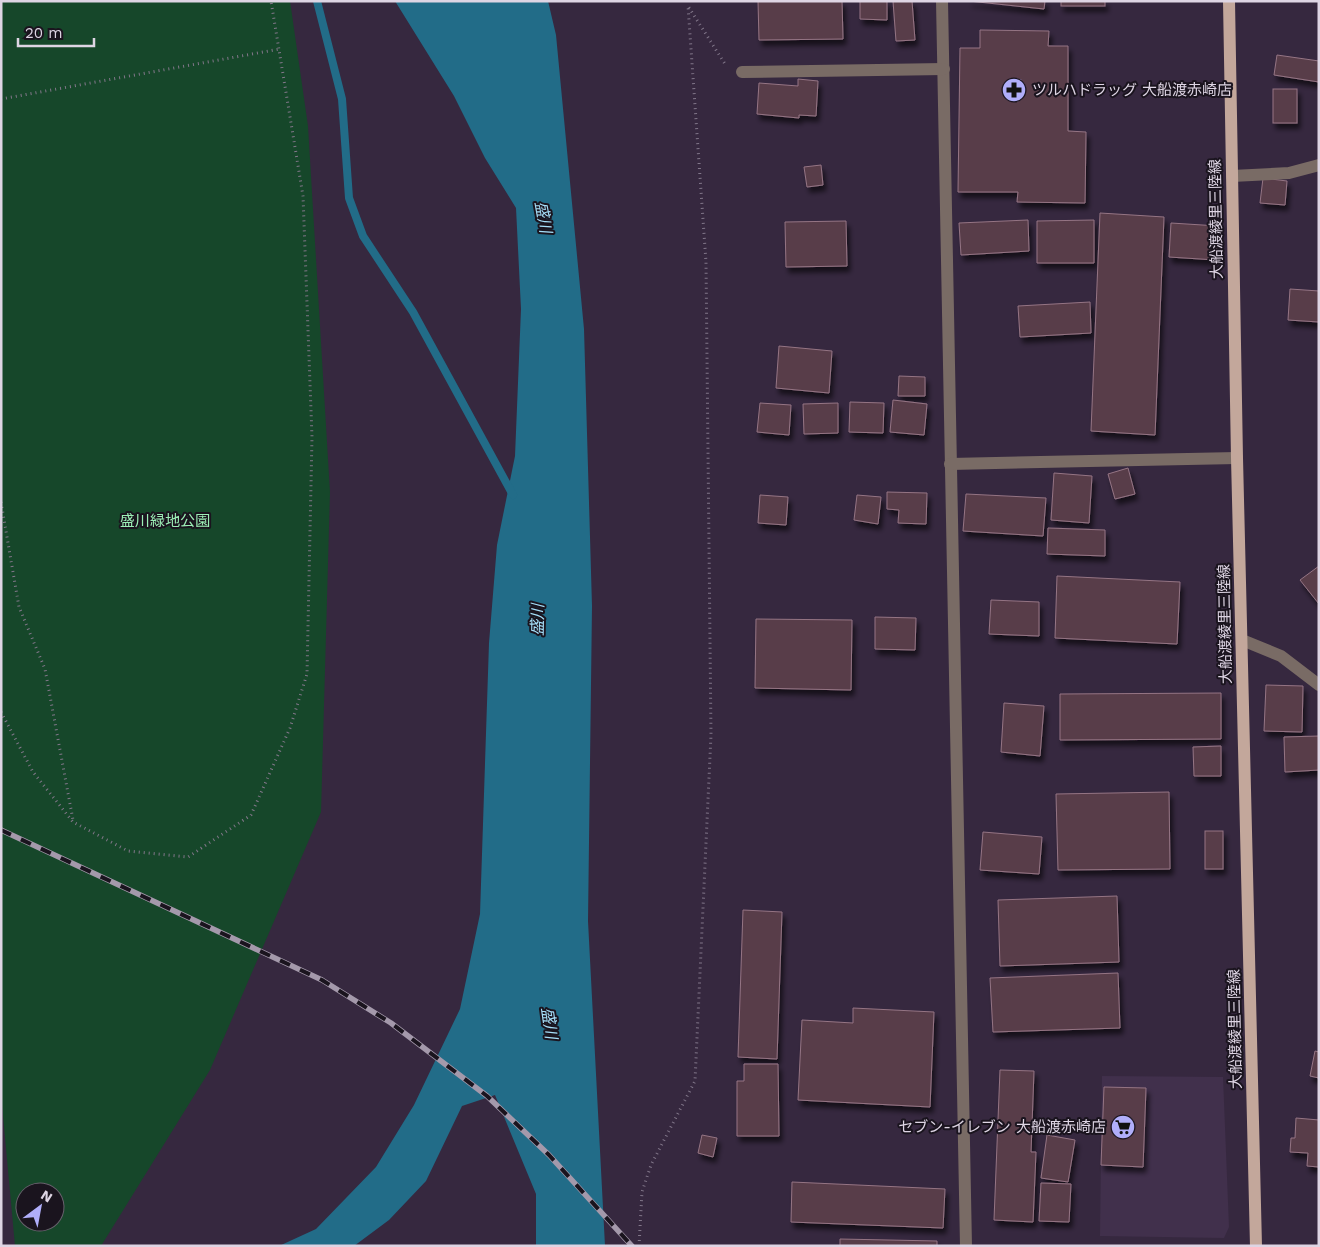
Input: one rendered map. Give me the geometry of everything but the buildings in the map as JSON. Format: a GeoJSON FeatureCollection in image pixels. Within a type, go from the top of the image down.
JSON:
{"type":"FeatureCollection","features":[{"type":"Feature","properties":{"kind":"main road","name":"大船渡綾里三陸線"},"geometry":{"type":"LineString","coordinates":[[1229,1],[1237,458],[1256,1246]]}},
{"type":"Feature","properties":{"kind":"street"},"geometry":{"type":"LineString","coordinates":[[942,1],[966,1246]]}},
{"type":"Feature","properties":{"kind":"street"},"geometry":{"type":"LineString","coordinates":[[742,72],[944,69]]}},
{"type":"Feature","properties":{"kind":"street"},"geometry":{"type":"LineString","coordinates":[[1232,176],[1289,173],[1319,165]]}},
{"type":"Feature","properties":{"kind":"street"},"geometry":{"type":"LineString","coordinates":[[950,464],[1237,458]]}},
{"type":"Feature","properties":{"kind":"street"},"geometry":{"type":"LineString","coordinates":[[1242,640],[1281,656],[1319,685]]}},
{"type":"Feature","properties":{"kind":"path"},"geometry":{"type":"LineString","coordinates":[[1,712],[33,772],[73,822],[128,851],[188,857],[251,815],[290,728],[308,674],[312,438],[303,196],[271,1]]}},
{"type":"Feature","properties":{"kind":"path"},"geometry":{"type":"LineString","coordinates":[[686,1],[723,64],[742,72]]}},
{"type":"Feature","properties":{"kind":"path"},"geometry":{"type":"LineString","coordinates":[[639,1246],[642,1192],[652,1165],[695,1081],[711,735],[706,262],[688,6]]}},
{"type":"Feature","properties":{"kind":"path"},"geometry":{"type":"LineString","coordinates":[[1,99],[280,49]]}},
{"type":"Feature","properties":{"kind":"path"},"geometry":{"type":"LineString","coordinates":[[1,502],[19,608],[45,669],[73,822]]}},
{"type":"Feature","properties":{"kind":"shaded area"},"geometry":{"type":"Polygon","coordinates":[[[1102,1076],[1223,1077],[1229,1227],[1224,1238],[1100,1236],[1102,1076]]]}},
{"type":"Feature","properties":{"kind":"green space","name":"盛川緑地公園"},"geometry":{"type":"Polygon","coordinates":[[[1,1],[290,1],[308,126],[330,492],[321,812],[210,1070],[101,1246],[15,1246],[1,1094],[1,1]]]}},
{"type":"Feature","properties":{"kind":"water","name":"盛川"},"geometry":{"type":"Polygon","coordinates":[[[395,1],[548,1],[556,35],[584,329],[592,606],[588,921],[605,1246],[536,1246],[536,1194],[495,1095],[462,1106],[426,1181],[389,1220],[354,1246],[279,1246],[316,1229],[376,1167],[414,1105],[460,1009],[480,914],[489,643],[497,545],[515,456],[521,309],[516,208],[485,158],[454,96],[395,1]]]}},
{"type":"Feature","properties":{"kind":"waterway"},"geometry":{"type":"LineString","coordinates":[[317,1],[342,99],[349,198],[363,236],[413,312],[513,495]]}},
{"type":"Feature","properties":{"kind":"railway"},"geometry":{"type":"LineString","coordinates":[[1,830],[322,980],[391,1023],[487,1096],[549,1155],[632,1246]]}},
{"type":"Feature","properties":{"kind":"place","name":"ツルハドラッグ 大船渡赤崎店"},"geometry":{"type":"Point","coordinates":[1014,90]}},
{"type":"Feature","properties":{"kind":"place","name":"セブン-イレブン 大船渡赤崎店"},"geometry":{"type":"Point","coordinates":[1123,1127]}}]}
